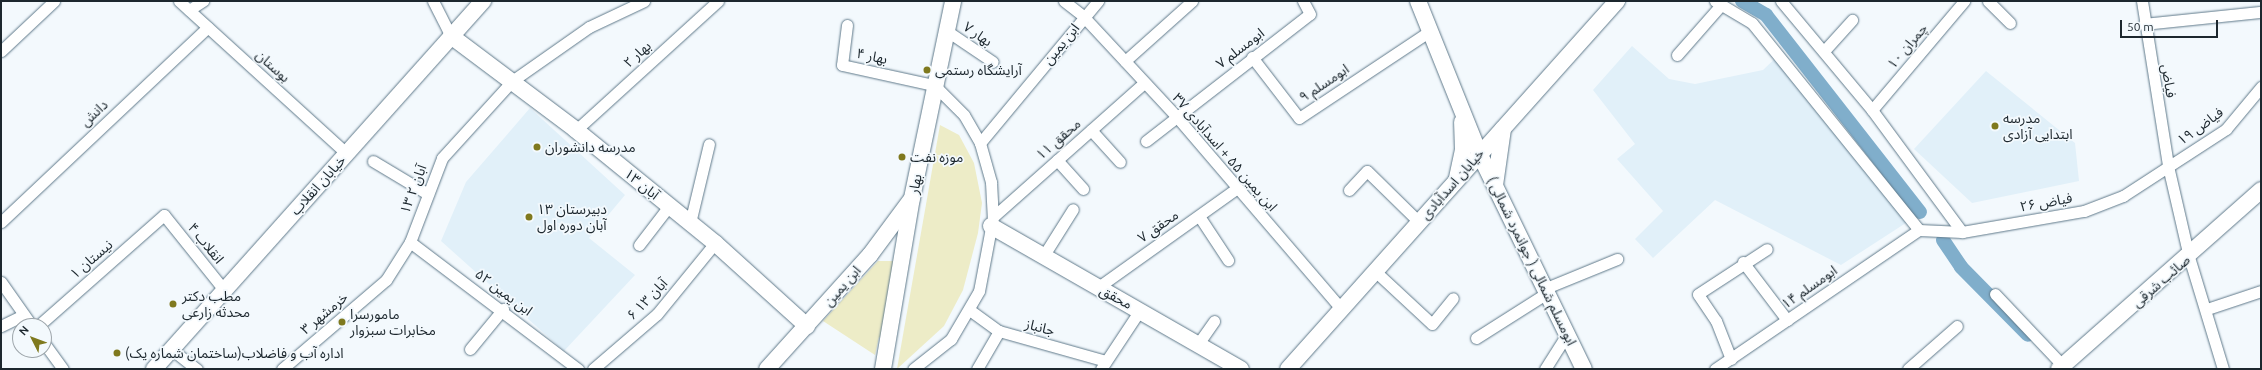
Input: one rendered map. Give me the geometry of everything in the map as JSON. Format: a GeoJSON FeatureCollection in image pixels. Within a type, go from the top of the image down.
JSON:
{"type":"FeatureCollection","features":[{"type":"Feature","properties":{"kind":"main road","name":"خیابان انقلاب"},"geometry":{"type":"LineString","coordinates":[[154,369],[482,1]]}},
{"type":"Feature","properties":{"kind":"main road","name":"بهار"},"geometry":{"type":"LineString","coordinates":[[883,369],[912,198],[934,85],[953,1]]}},
{"type":"Feature","properties":{"kind":"main road","name":"ابومسلم شمالی ( جوانمرد شمالی )"},"geometry":{"type":"LineString","coordinates":[[1418,1],[1479,153],[1547,290],[1584,369]]}},
{"type":"Feature","properties":{"kind":"main road","name":"خیابان اسدآبادی"},"geometry":{"type":"LineString","coordinates":[[1288,369],[1376,272],[1479,153],[1617,1]]}},
{"type":"Feature","properties":{"kind":"main road","name":"۱۳ آبان"},"geometry":{"type":"LineString","coordinates":[[451,36],[576,130],[715,244],[807,326]]}},
{"type":"Feature","properties":{"kind":"main road"},"geometry":{"type":"LineString","coordinates":[[1456,180],[1463,149],[1462,110]]}},
{"type":"Feature","properties":{"kind":"main road"},"geometry":{"type":"LineString","coordinates":[[1495,186],[1504,126]]}},
{"type":"Feature","properties":{"kind":"main road","name":"صائب شرقی"},"geometry":{"type":"LineString","coordinates":[[2063,368],[2189,257],[2261,190]]}},
{"type":"Feature","properties":{"kind":"main road","name":"ابن یمین"},"geometry":{"type":"LineString","coordinates":[[767,369],[870,255],[912,198]]}},
{"type":"Feature","properties":{"kind":"main road","name":"محقق"},"geometry":{"type":"LineString","coordinates":[[992,221],[1097,288],[1140,310],[1241,369]]}},
{"type":"Feature","properties":{"kind":"main road"},"geometry":{"type":"LineString","coordinates":[[870,255],[903,249]]}},
{"type":"Feature","properties":{"kind":"street"},"geometry":{"type":"LineString","coordinates":[[1,51],[54,1]]}},
{"type":"Feature","properties":{"kind":"street","name":"بوستان"},"geometry":{"type":"LineString","coordinates":[[179,1],[346,153]]}},
{"type":"Feature","properties":{"kind":"street"},"geometry":{"type":"LineString","coordinates":[[189,10],[202,1]]}},
{"type":"Feature","properties":{"kind":"street"},"geometry":{"type":"LineString","coordinates":[[433,1],[451,36]]}},
{"type":"Feature","properties":{"kind":"street","name":"۱۳ آبان ۲"},"geometry":{"type":"LineString","coordinates":[[386,280],[410,242],[442,158],[512,81],[589,27],[644,1]]}},
{"type":"Feature","properties":{"kind":"street","name":"بهار ۲"},"geometry":{"type":"LineString","coordinates":[[576,130],[718,1]]}},
{"type":"Feature","properties":{"kind":"street","name":"ابن یمین ۵۵ + اسدآبادی ۳۷"},"geometry":{"type":"LineString","coordinates":[[1064,1],[1083,16],[1176,116],[1236,189],[1342,310]]}},
{"type":"Feature","properties":{"kind":"street","name":"ابن یمین"},"geometry":{"type":"LineString","coordinates":[[980,143],[1083,16],[1098,1]]}},
{"type":"Feature","properties":{"kind":"street"},"geometry":{"type":"LineString","coordinates":[[1125,61],[1192,1]]}},
{"type":"Feature","properties":{"kind":"street","name":"ابومسلم ۷"},"geometry":{"type":"LineString","coordinates":[[1146,142],[1176,116],[1310,14],[1303,1]]}},
{"type":"Feature","properties":{"kind":"street","name":"چمران ۱۰"},"geometry":{"type":"LineString","coordinates":[[1872,110],[1964,1]]}},
{"type":"Feature","properties":{"kind":"street"},"geometry":{"type":"LineString","coordinates":[[1988,1],[2010,23]]}},
{"type":"Feature","properties":{"kind":"street","name":"فیاض"},"geometry":{"type":"LineString","coordinates":[[2142,1],[2144,24],[2168,166],[2189,257],[2207,309],[2223,369]]}},
{"type":"Feature","properties":{"kind":"street"},"geometry":{"type":"LineString","coordinates":[[1786,2],[1872,110],[1962,232]]}},
{"type":"Feature","properties":{"kind":"street"},"geometry":{"type":"LineString","coordinates":[[1677,55],[1718,3],[1752,24],[1919,230]]}},
{"type":"Feature","properties":{"kind":"street"},"geometry":{"type":"LineString","coordinates":[[2144,24],[2261,12]]}},
{"type":"Feature","properties":{"kind":"street"},"geometry":{"type":"LineString","coordinates":[[1824,50],[1852,20]]}},
{"type":"Feature","properties":{"kind":"street","name":"بهار ۴"},"geometry":{"type":"LineString","coordinates":[[847,25],[842,65],[934,85]]}},
{"type":"Feature","properties":{"kind":"street","name":"دانش"},"geometry":{"type":"LineString","coordinates":[[1,222],[208,27]]}},
{"type":"Feature","properties":{"kind":"street","name":"ابومسلم ۹"},"geometry":{"type":"LineString","coordinates":[[1252,57],[1299,118],[1430,30]]}},
{"type":"Feature","properties":{"kind":"street","name":"بهار ۷"},"geometry":{"type":"LineString","coordinates":[[947,31],[993,62]]}},
{"type":"Feature","properties":{"kind":"street","name":"محقق ۱۱"},"geometry":{"type":"LineString","coordinates":[[992,221],[1057,160],[1144,83]]}},
{"type":"Feature","properties":{"kind":"street"},"geometry":{"type":"LineString","coordinates":[[913,369],[951,339],[971,311],[987,259],[992,221],[991,182],[980,143],[964,115],[934,85]]}},
{"type":"Feature","properties":{"kind":"street","name":"فیاض ۱۹"},"geometry":{"type":"LineString","coordinates":[[2168,166],[2226,129],[2261,87]]}},
{"type":"Feature","properties":{"kind":"street"},"geometry":{"type":"LineString","coordinates":[[1091,130],[1120,162]]}},
{"type":"Feature","properties":{"kind":"street"},"geometry":{"type":"LineString","coordinates":[[690,223],[709,144]]}},
{"type":"Feature","properties":{"kind":"street"},"geometry":{"type":"LineString","coordinates":[[1057,160],[1082,189]]}},
{"type":"Feature","properties":{"kind":"street"},"geometry":{"type":"LineString","coordinates":[[373,161],[428,194]]}},
{"type":"Feature","properties":{"kind":"street","name":"فیاض ۲۶"},"geometry":{"type":"LineString","coordinates":[[1919,230],[1962,232],[2084,211],[2122,196],[2168,166]]}},
{"type":"Feature","properties":{"kind":"street"},"geometry":{"type":"LineString","coordinates":[[1349,190],[1367,172],[1419,222]]}},
{"type":"Feature","properties":{"kind":"street","name":"محقق ۷"},"geometry":{"type":"LineString","coordinates":[[1097,288],[1236,189]]}},
{"type":"Feature","properties":{"kind":"street"},"geometry":{"type":"LineString","coordinates":[[639,245],[669,206]]}},
{"type":"Feature","properties":{"kind":"street"},"geometry":{"type":"LineString","coordinates":[[1044,255],[1073,209]]}},
{"type":"Feature","properties":{"kind":"street","name":"انقلاب ۴"},"geometry":{"type":"LineString","coordinates":[[164,215],[224,290]]}},
{"type":"Feature","properties":{"kind":"street","name":"نیستان ۱"},"geometry":{"type":"LineString","coordinates":[[47,318],[164,215]]}},
{"type":"Feature","properties":{"kind":"street"},"geometry":{"type":"LineString","coordinates":[[1199,216],[1228,260]]}},
{"type":"Feature","properties":{"kind":"street","name":"ابومسلم ۱۴"},"geometry":{"type":"LineString","coordinates":[[1724,365],[1919,230]]}},
{"type":"Feature","properties":{"kind":"street","name":"ابن یمین ۵۲"},"geometry":{"type":"LineString","coordinates":[[410,242],[503,309],[578,369]]}},
{"type":"Feature","properties":{"kind":"street","name":"۶ آبان ۱۳"},"geometry":{"type":"LineString","coordinates":[[593,369],[657,314],[715,244]]}},
{"type":"Feature","properties":{"kind":"street"},"geometry":{"type":"LineString","coordinates":[[1724,365],[1716,320],[1698,294],[1743,262],[1767,249]]}},
{"type":"Feature","properties":{"kind":"street"},"geometry":{"type":"LineString","coordinates":[[1476,338],[1547,290],[1617,259]]}},
{"type":"Feature","properties":{"kind":"street"},"geometry":{"type":"LineString","coordinates":[[1743,262],[1787,320]]}},
{"type":"Feature","properties":{"kind":"street"},"geometry":{"type":"LineString","coordinates":[[1376,272],[1432,324],[1453,298]]}},
{"type":"Feature","properties":{"kind":"street","name":"خرمشهر ۳"},"geometry":{"type":"LineString","coordinates":[[282,369],[386,280]]}},
{"type":"Feature","properties":{"kind":"street"},"geometry":{"type":"LineString","coordinates":[[1,282],[26,318]]}},
{"type":"Feature","properties":{"kind":"street"},"geometry":{"type":"LineString","coordinates":[[2207,309],[2261,291]]}},
{"type":"Feature","properties":{"kind":"street"},"geometry":{"type":"LineString","coordinates":[[1995,294],[2063,368]]}},
{"type":"Feature","properties":{"kind":"street"},"geometry":{"type":"LineString","coordinates":[[470,350],[503,309]]}},
{"type":"Feature","properties":{"kind":"street"},"geometry":{"type":"LineString","coordinates":[[1104,365],[1140,310]]}},
{"type":"Feature","properties":{"kind":"street","name":"جانباز"},"geometry":{"type":"LineString","coordinates":[[971,311],[999,331],[1104,365]]}},
{"type":"Feature","properties":{"kind":"street"},"geometry":{"type":"LineString","coordinates":[[1,326],[24,315]]}},
{"type":"Feature","properties":{"kind":"street"},"geometry":{"type":"LineString","coordinates":[[1198,344],[1214,321]]}},
{"type":"Feature","properties":{"kind":"street"},"geometry":{"type":"LineString","coordinates":[[1908,369],[1956,326]]}},
{"type":"Feature","properties":{"kind":"street"},"geometry":{"type":"LineString","coordinates":[[977,369],[999,331]]}},
{"type":"Feature","properties":{"kind":"street"},"geometry":{"type":"LineString","coordinates":[[1545,369],[1567,334]]}},
{"type":"Feature","properties":{"kind":"street"},"geometry":{"type":"LineString","coordinates":[[171,349],[198,369]]}},
{"type":"Feature","properties":{"kind":"street"},"geometry":{"type":"LineString","coordinates":[[52,354],[63,369]]}},
{"type":"Feature","properties":{"kind":"shaded area"},"geometry":{"type":"Polygon","coordinates":[[[1632,46],[1669,79],[1695,84],[1763,70],[1783,51],[1912,219],[1841,265],[1715,200],[1653,258],[1635,239],[1663,211],[1617,159],[1635,144],[1593,90],[1632,46]]]}},
{"type":"Feature","properties":{"kind":"shaded area","name":"مدرسه ابتدایی آزادی"},"geometry":{"type":"Polygon","coordinates":[[[1986,71],[2075,143],[2079,181],[1972,203],[1914,149],[1986,71]]]}},
{"type":"Feature","properties":{"kind":"shaded area","name":"دبیرستان ۱۳ آبان دوره اول"},"geometry":{"type":"Polygon","coordinates":[[[530,108],[625,195],[589,238],[635,275],[564,351],[441,241],[466,182],[530,108]]]}},
{"type":"Feature","properties":{"kind":"green space"},"geometry":{"type":"Polygon","coordinates":[[[940,125],[959,135],[974,163],[982,203],[978,233],[963,290],[944,326],[897,369],[940,125]]]}},
{"type":"Feature","properties":{"kind":"green space"},"geometry":{"type":"Polygon","coordinates":[[[878,261],[894,261],[887,343],[879,337],[875,355],[823,321],[878,261]]]}},
{"type":"Feature","properties":{"kind":"waterway"},"geometry":{"type":"LineString","coordinates":[[1742,1],[1766,15],[1920,212]]}},
{"type":"Feature","properties":{"kind":"waterway"},"geometry":{"type":"LineString","coordinates":[[1943,240],[1961,267],[2028,335]]}},
{"type":"Feature","properties":{"kind":"place","name":"آرایشگاه رستمی"},"geometry":{"type":"Point","coordinates":[927,70]}},
{"type":"Feature","properties":{"kind":"place","name":"مدرسه ابتدایی آزادی"},"geometry":{"type":"Point","coordinates":[1995,126]}},
{"type":"Feature","properties":{"kind":"place","name":"مدرسه دانشوران"},"geometry":{"type":"Point","coordinates":[537,147]}},
{"type":"Feature","properties":{"kind":"place","name":"موزه نفت"},"geometry":{"type":"Point","coordinates":[902,157]}},
{"type":"Feature","properties":{"kind":"place","name":"دبیرستان ۱۳ آبان دوره اول"},"geometry":{"type":"Point","coordinates":[529,217]}},
{"type":"Feature","properties":{"kind":"place","name":"مطب دکتر محدثه زارعی"},"geometry":{"type":"Point","coordinates":[173,304]}},
{"type":"Feature","properties":{"kind":"place","name":"مامورسرا مخابرات سبزوار"},"geometry":{"type":"Point","coordinates":[342,322]}},
{"type":"Feature","properties":{"kind":"place","name":"اداره آب و فاضلاب(ساختمان شماره یک)"},"geometry":{"type":"Point","coordinates":[117,353]}}]}
